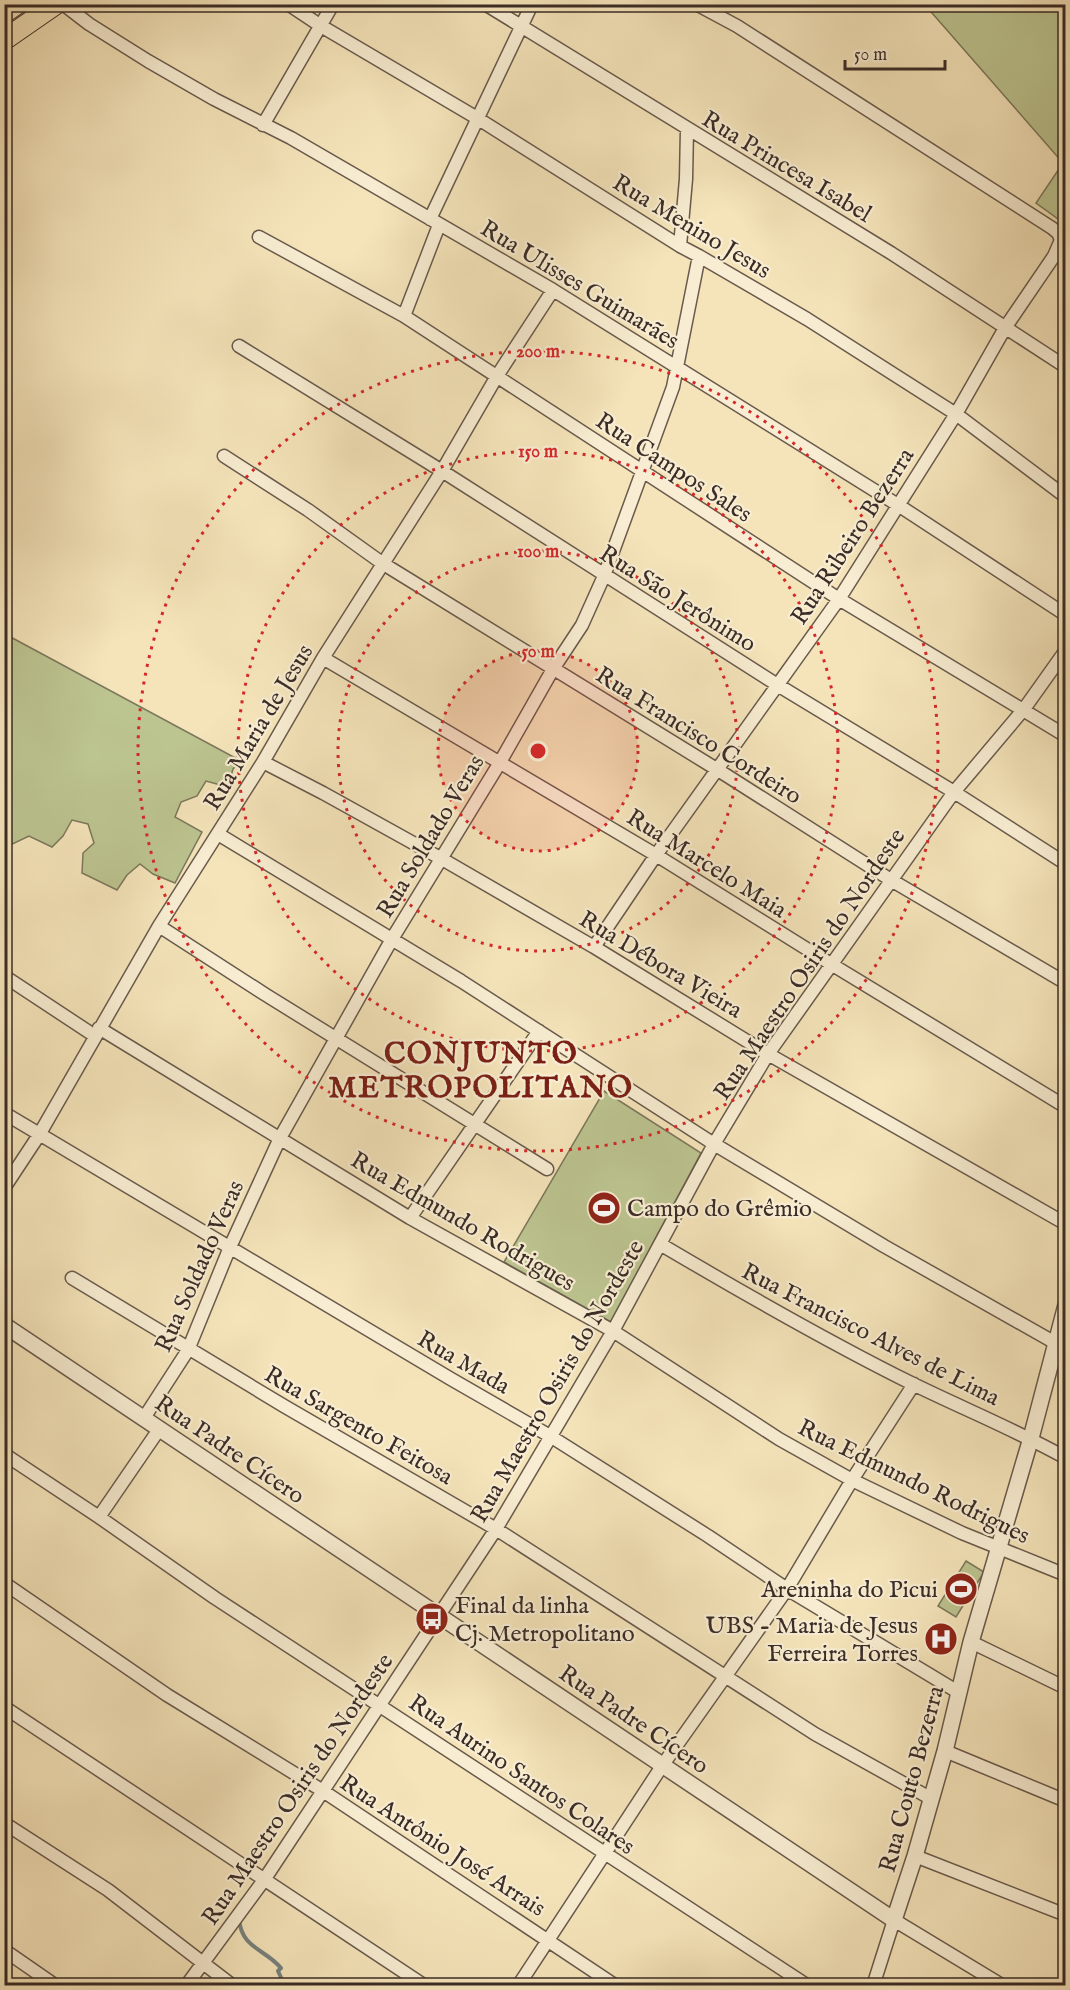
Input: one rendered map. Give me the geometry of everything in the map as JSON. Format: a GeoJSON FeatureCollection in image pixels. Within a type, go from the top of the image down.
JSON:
{"type":"FeatureCollection","features":[{"type":"Feature","properties":{"kind":"main road"},"geometry":{"type":"LineString","coordinates":[[4,12],[17,4]]}},
{"type":"Feature","properties":{"kind":"main road"},"geometry":{"type":"LineString","coordinates":[[4,40],[56,4]]}},
{"type":"Feature","properties":{"kind":"street","name":"Rua Ulisses Guimarães"},"geometry":{"type":"LineString","coordinates":[[63,4],[88,24],[148,61],[263,125],[291,138],[554,290],[897,505],[1065,615]]}},
{"type":"Feature","properties":{"kind":"street","name":"Rua Menino Jesus"},"geometry":{"type":"LineString","coordinates":[[288,4],[477,118],[680,246],[807,319],[956,414],[1065,497]]}},
{"type":"Feature","properties":{"kind":"street"},"geometry":{"type":"LineString","coordinates":[[263,125],[333,4]]}},
{"type":"Feature","properties":{"kind":"street","name":"Rua Princesa Isabel"},"geometry":{"type":"LineString","coordinates":[[485,4],[891,253],[1065,367]]}},
{"type":"Feature","properties":{"kind":"street"},"geometry":{"type":"LineString","coordinates":[[404,316],[435,222],[477,118],[532,4]]}},
{"type":"Feature","properties":{"kind":"street","name":"Rua Ribeiro Bezerra"},"geometry":{"type":"LineString","coordinates":[[594,947],[656,855],[838,599],[956,414],[1005,328],[1060,244],[1060,236],[1052,228],[736,26],[696,4]]}},
{"type":"Feature","properties":{"kind":"street"},"geometry":{"type":"LineString","coordinates":[[680,246],[687,129]]}},
{"type":"Feature","properties":{"kind":"street","name":"Rua Campos Sales"},"geometry":{"type":"LineString","coordinates":[[259,237],[404,316],[838,599],[1024,709],[1065,736]]}},
{"type":"Feature","properties":{"kind":"street","name":"Rua Soldado Veras"},"geometry":{"type":"LineString","coordinates":[[144,1418],[188,1350],[230,1247],[280,1138],[392,939],[499,764],[553,669],[582,625],[604,576],[674,387],[699,256]]}},
{"type":"Feature","properties":{"kind":"street","name":"Rua Maria de Jesus"},"geometry":{"type":"LineString","coordinates":[[4,1188],[39,1135],[159,926],[263,762],[323,658],[442,471],[497,376],[554,290]]}},
{"type":"Feature","properties":{"kind":"street","name":"Rua São Jerônimo"},"geometry":{"type":"LineString","coordinates":[[239,346],[442,471],[776,684],[954,792],[1065,864]]}},
{"type":"Feature","properties":{"kind":"street","name":"Rua Francisco Cordeiro"},"geometry":{"type":"LineString","coordinates":[[224,456],[308,510],[382,563],[718,770],[891,880],[1065,983]]}},
{"type":"Feature","properties":{"kind":"street","name":"Rua Maestro Osiris do Nordeste"},"geometry":{"type":"LineString","coordinates":[[186,1986],[264,1880],[496,1529],[613,1331],[714,1144],[768,1054],[954,792],[1024,709],[1065,650]]}},
{"type":"Feature","properties":{"kind":"street","name":"Rua Marcelo Maia"},"geometry":{"type":"LineString","coordinates":[[323,658],[656,855],[1065,1107]]}},
{"type":"Feature","properties":{"kind":"street","name":"Rua Débora Vieira"},"geometry":{"type":"LineString","coordinates":[[263,762],[442,859],[594,947],[768,1054],[1065,1224]]}},
{"type":"Feature","properties":{"kind":"street"},"geometry":{"type":"LineString","coordinates":[[218,834],[392,939],[714,1144],[884,1246],[1060,1346]]}},
{"type":"Feature","properties":{"kind":"street"},"geometry":{"type":"LineString","coordinates":[[159,926],[547,1169]]}},
{"type":"Feature","properties":{"kind":"street","name":"Rua Edmundo Rodrigues"},"geometry":{"type":"LineString","coordinates":[[4,976],[280,1138],[410,1218],[613,1331],[779,1439],[852,1480],[999,1550],[1065,1575]]}},
{"type":"Feature","properties":{"kind":"street"},"geometry":{"type":"LineString","coordinates":[[410,1218],[539,1031]]}},
{"type":"Feature","properties":{"kind":"street","name":"Rua Mada"},"geometry":{"type":"LineString","coordinates":[[4,1113],[550,1436],[787,1589],[958,1692]]}},
{"type":"Feature","properties":{"kind":"street","name":"Rua Francisco Alves de Lima"},"geometry":{"type":"LineString","coordinates":[[660,1244],[772,1310],[914,1384],[1031,1438],[1065,1458]]}},
{"type":"Feature","properties":{"kind":"street","name":"Rua Sargento Feitosa"},"geometry":{"type":"LineString","coordinates":[[72,1278],[188,1350],[496,1529],[815,1734],[930,1798]]}},
{"type":"Feature","properties":{"kind":"street","name":"Rua Couto Bezerra"},"geometry":{"type":"LineString","coordinates":[[873,1986],[915,1856],[945,1751],[971,1642],[1060,1346],[1065,1305]]}},
{"type":"Feature","properties":{"kind":"street","name":"Rua Padre Cícero"},"geometry":{"type":"LineString","coordinates":[[4,1325],[894,1920],[1003,1986]]}},
{"type":"Feature","properties":{"kind":"street"},"geometry":{"type":"LineString","coordinates":[[518,1986],[662,1766],[787,1589],[852,1480],[914,1384]]}},
{"type":"Feature","properties":{"kind":"street"},"geometry":{"type":"LineString","coordinates":[[99,1516],[160,1428]]}},
{"type":"Feature","properties":{"kind":"street","name":"Rua Aurino Santos Colares"},"geometry":{"type":"LineString","coordinates":[[4,1454],[99,1516],[215,1598],[808,1986]]}},
{"type":"Feature","properties":{"kind":"street","name":"Rua Antônio José Arrais"},"geometry":{"type":"LineString","coordinates":[[4,1583],[167,1695],[323,1791],[549,1939],[616,1986]]}},
{"type":"Feature","properties":{"kind":"street"},"geometry":{"type":"LineString","coordinates":[[971,1642],[1065,1688]]}},
{"type":"Feature","properties":{"kind":"street"},"geometry":{"type":"LineString","coordinates":[[4,1707],[425,1986]]}},
{"type":"Feature","properties":{"kind":"street"},"geometry":{"type":"LineString","coordinates":[[945,1751],[1065,1801]]}},
{"type":"Feature","properties":{"kind":"street"},"geometry":{"type":"LineString","coordinates":[[4,1823],[108,1890],[204,1961],[233,1986]]}},
{"type":"Feature","properties":{"kind":"street"},"geometry":{"type":"LineString","coordinates":[[915,1856],[1065,1916]]}},
{"type":"Feature","properties":{"kind":"street"},"geometry":{"type":"LineString","coordinates":[[4,1950],[56,1986]]}},
{"type":"Feature","properties":{"kind":"green space"},"geometry":{"type":"Polygon","coordinates":[[[925,5],[1054,5],[1065,19],[1065,224],[1036,203],[1063,163],[925,5]]]}},
{"type":"Feature","properties":{"kind":"green space"},"geometry":{"type":"Polygon","coordinates":[[[5,634],[241,761],[233,769],[228,787],[206,781],[197,796],[181,802],[175,817],[202,832],[175,883],[153,874],[140,864],[127,875],[117,890],[82,873],[83,853],[94,843],[88,824],[72,820],[63,836],[52,847],[29,836],[10,845],[5,854],[5,634]]]}},
{"type":"Feature","properties":{"kind":"green space","name":"Campo do Grêmio"},"geometry":{"type":"Polygon","coordinates":[[[604,1091],[701,1153],[611,1322],[504,1262],[604,1091]]]}},
{"type":"Feature","properties":{"kind":"green space","name":"Areninha do Picui"},"geometry":{"type":"Polygon","coordinates":[[[966,1561],[984,1572],[956,1617],[938,1606],[966,1561]]]}},
{"type":"Feature","properties":{"kind":"waterway"},"geometry":{"type":"LineString","coordinates":[[239,1919],[244,1936],[249,1942],[281,1968],[278,1971],[285,1986]]}},
{"type":"Feature","properties":{"kind":"place","name":"Campo do Grêmio"},"geometry":{"type":"Point","coordinates":[604,1208]}},
{"type":"Feature","properties":{"kind":"place","name":"Areninha do Picui"},"geometry":{"type":"Point","coordinates":[961,1589]}},
{"type":"Feature","properties":{"kind":"place","name":"Final da linha Cj. Metropolitano"},"geometry":{"type":"Point","coordinates":[432,1619]}},
{"type":"Feature","properties":{"kind":"place","name":"UBS - Maria de Jesus Ferreira Torres"},"geometry":{"type":"Point","coordinates":[941,1639]}},
{"type":"Feature","properties":{"kind":"district","name":"CONJUNTO METROPOLITANO"},"geometry":{"type":"Point","coordinates":[481,1070]}}]}
